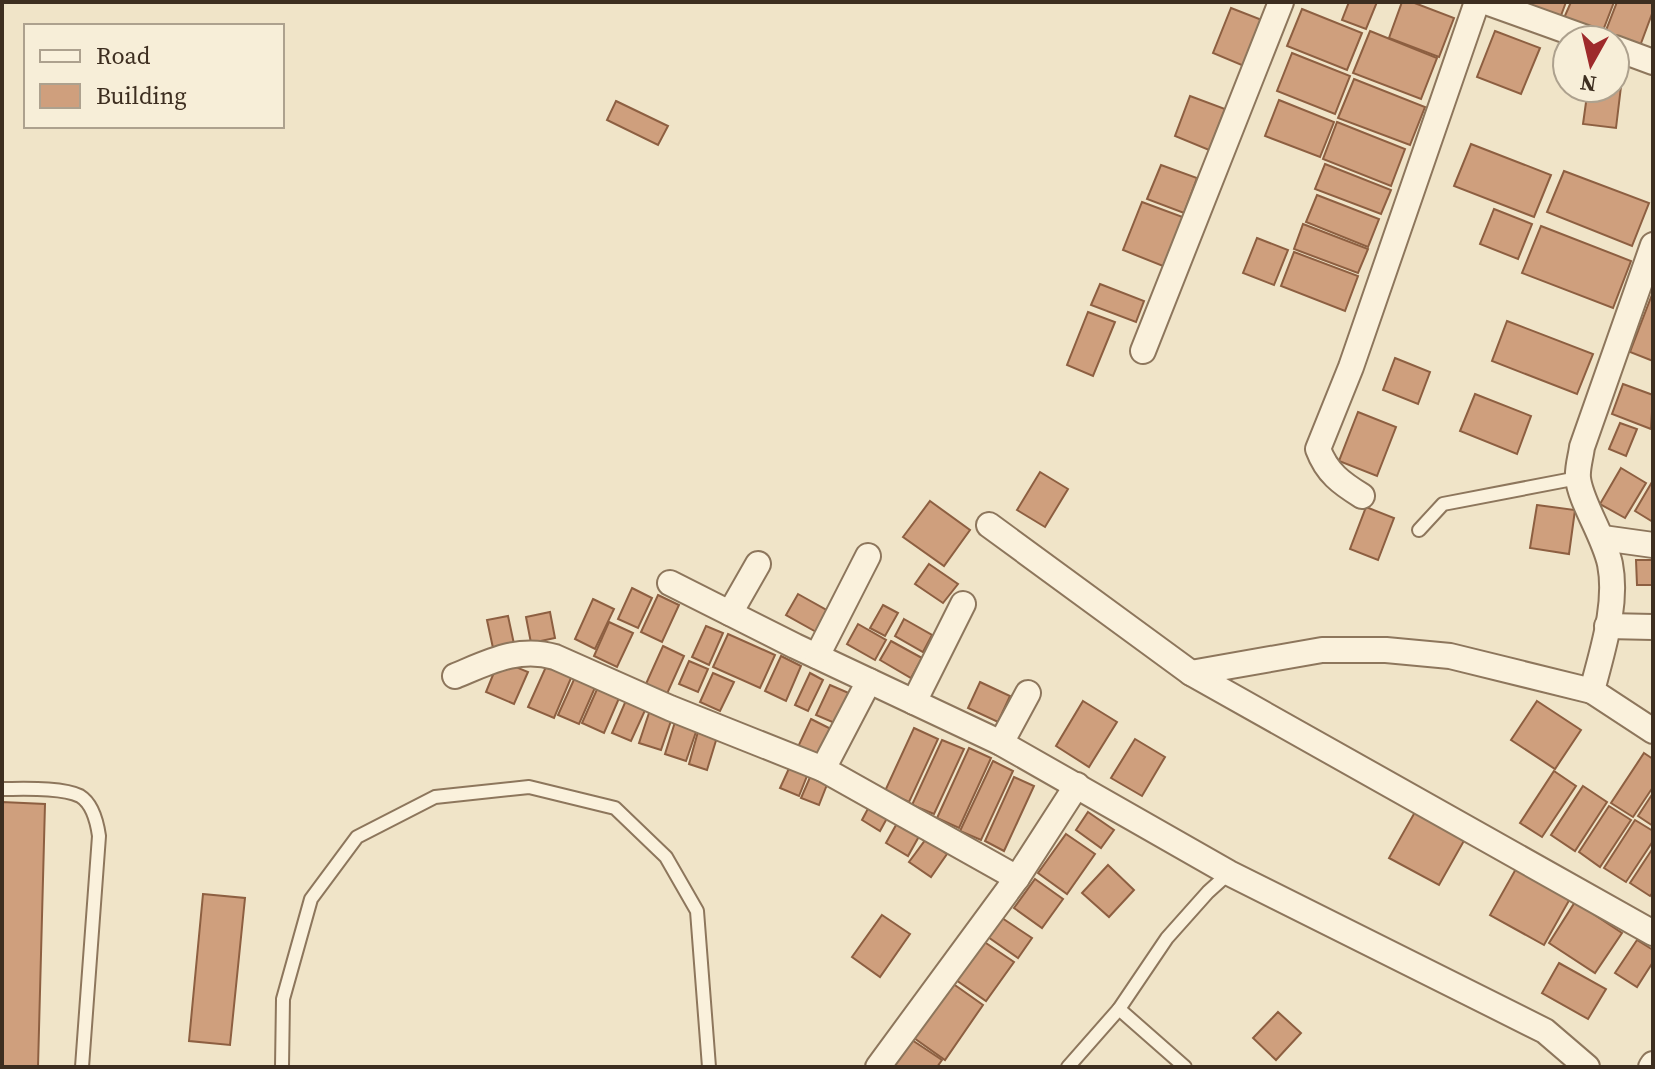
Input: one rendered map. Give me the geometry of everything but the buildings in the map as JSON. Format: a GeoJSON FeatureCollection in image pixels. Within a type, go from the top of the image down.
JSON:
{"type":"FeatureCollection","features":[{"type":"Feature","properties":{"kind":"street"},"geometry":{"type":"LineString","coordinates":[[1143,351],[1281,2]]}},
{"type":"Feature","properties":{"kind":"street"},"geometry":{"type":"LineString","coordinates":[[1362,496],[1339,482],[1328,470],[1318,449],[1351,367],[1477,2]]}},
{"type":"Feature","properties":{"kind":"street"},"geometry":{"type":"LineString","coordinates":[[1486,2],[1551,25]]}},
{"type":"Feature","properties":{"kind":"street"},"geometry":{"type":"LineString","coordinates":[[1631,54],[1653,62]]}},
{"type":"Feature","properties":{"kind":"street"},"geometry":{"type":"LineString","coordinates":[[1592,691],[1607,626],[1611,582],[1603,538],[1578,478],[1582,447],[1653,245]]}},
{"type":"Feature","properties":{"kind":"street"},"geometry":{"type":"LineString","coordinates":[[989,525],[1191,673],[1653,933]]}},
{"type":"Feature","properties":{"kind":"street"},"geometry":{"type":"LineString","coordinates":[[1603,538],[1651,542]]}},
{"type":"Feature","properties":{"kind":"street"},"geometry":{"type":"LineString","coordinates":[[817,656],[868,556]]}},
{"type":"Feature","properties":{"kind":"street"},"geometry":{"type":"LineString","coordinates":[[730,613],[758,564]]}},
{"type":"Feature","properties":{"kind":"street"},"geometry":{"type":"LineString","coordinates":[[670,583],[1001,743],[1229,873],[1545,1031],[1587,1067]]}},
{"type":"Feature","properties":{"kind":"street"},"geometry":{"type":"LineString","coordinates":[[914,702],[963,604]]}},
{"type":"Feature","properties":{"kind":"street"},"geometry":{"type":"LineString","coordinates":[[1607,626],[1653,627]]}},
{"type":"Feature","properties":{"kind":"street"},"geometry":{"type":"LineString","coordinates":[[1191,673],[1322,650],[1386,650],[1450,656],[1592,691],[1653,731]]}},
{"type":"Feature","properties":{"kind":"street"},"geometry":{"type":"LineString","coordinates":[[455,676],[501,657],[520,652],[539,652],[823,769],[1017,878]]}},
{"type":"Feature","properties":{"kind":"street"},"geometry":{"type":"LineString","coordinates":[[823,769],[869,681]]}},
{"type":"Feature","properties":{"kind":"street"},"geometry":{"type":"LineString","coordinates":[[1001,743],[1028,693]]}},
{"type":"Feature","properties":{"kind":"street"},"geometry":{"type":"LineString","coordinates":[[878,1067],[1017,878],[1077,785]]}},
{"type":"Feature","properties":{"kind":"lane"},"geometry":{"type":"LineString","coordinates":[[1419,530],[1443,504],[1578,478]]}},
{"type":"Feature","properties":{"kind":"lane"},"geometry":{"type":"LineString","coordinates":[[282,1067],[283,999],[311,899],[357,837],[435,797],[529,787],[615,808],[666,857],[697,911],[709,1067]]}},
{"type":"Feature","properties":{"kind":"lane"},"geometry":{"type":"LineString","coordinates":[[2,789],[51,790],[80,796],[91,808],[97,822],[99,836],[82,1067]]}},
{"type":"Feature","properties":{"kind":"lane"},"geometry":{"type":"LineString","coordinates":[[1068,1067],[1119,1009],[1167,938],[1229,873]]}},
{"type":"Feature","properties":{"kind":"lane"},"geometry":{"type":"LineString","coordinates":[[1119,1009],[1185,1067]]}}]}
